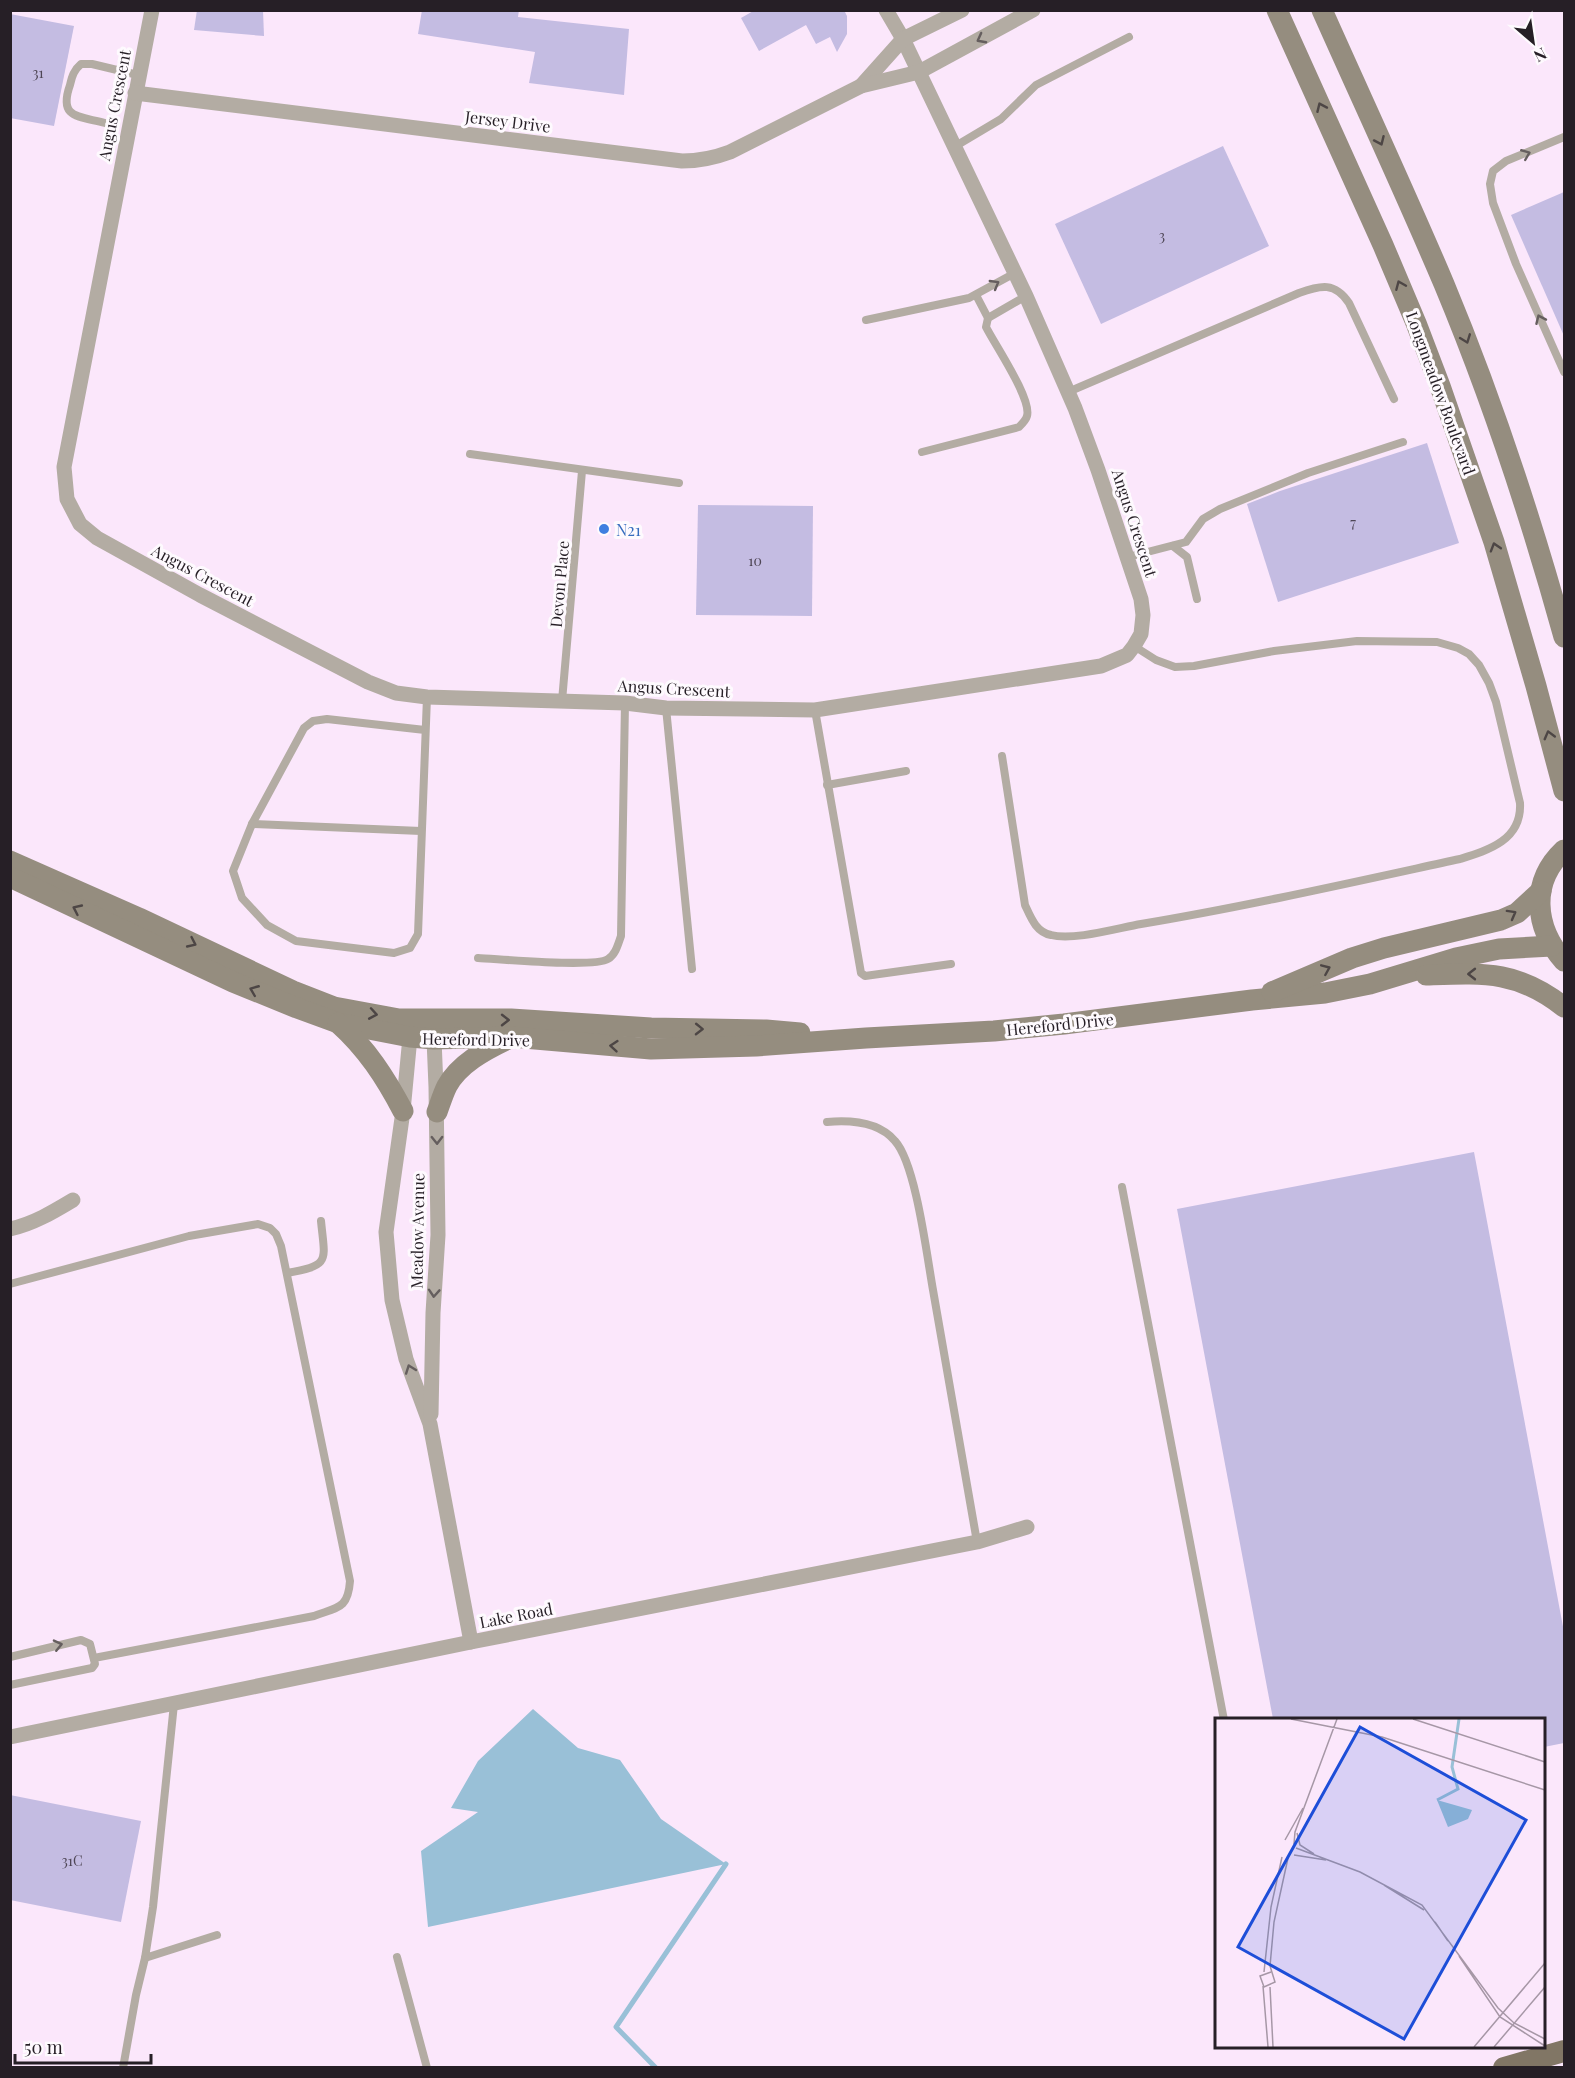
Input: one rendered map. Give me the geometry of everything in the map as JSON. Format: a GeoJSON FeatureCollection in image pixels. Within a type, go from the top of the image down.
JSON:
{"type":"FeatureCollection","features":[{"type":"Feature","properties":{"kind":"main road"},"geometry":{"type":"LineString","coordinates":[[1504,2067],[1564,2051]]}},
{"type":"Feature","properties":{"kind":"street","name":"Angus Crescent"},"geometry":{"type":"LineString","coordinates":[[152,10],[64,467],[67,499],[80,524],[97,538],[200,596],[368,682],[396,693],[427,697],[562,701],[666,708],[814,710],[1101,666],[1127,655],[1141,634],[1143,615],[1141,599],[1128,557],[1068,392],[1026,296],[903,39],[886,10]]}},
{"type":"Feature","properties":{"kind":"street","name":"Jersey Drive"},"geometry":{"type":"LineString","coordinates":[[861,86],[903,39],[962,10]]}},
{"type":"Feature","properties":{"kind":"street","name":"Jersey Drive"},"geometry":{"type":"LineString","coordinates":[[135,93],[695,161],[714,158],[730,152],[861,86],[919,72],[1033,10]]}},
{"type":"Feature","properties":{"kind":"street","name":"Longmeadow Boulevard"},"geometry":{"type":"LineString","coordinates":[[1277,10],[1412,313],[1440,386],[1494,542],[1564,791]]}},
{"type":"Feature","properties":{"kind":"street"},"geometry":{"type":"LineString","coordinates":[[1322,10],[1466,339],[1542,556],[1564,637]]}},
{"type":"Feature","properties":{"kind":"street"},"geometry":{"type":"LineString","coordinates":[[1558,953],[1544,929],[1540,910],[1541,891],[1547,873],[1564,850]]}},
{"type":"Feature","properties":{"kind":"street","name":"Hereford Drive"},"geometry":{"type":"LineString","coordinates":[[10,861],[293,991],[334,1007],[399,1019],[511,1019],[651,1028],[766,1030],[866,1038]]}},
{"type":"Feature","properties":{"kind":"street","name":"Hereford Drive"},"geometry":{"type":"LineString","coordinates":[[10,877],[233,982],[338,1023],[422,1036],[512,1037],[651,1049],[756,1046],[939,1035],[1064,1024],[1325,993],[1401,976],[1456,958],[1499,949],[1558,953]]}},
{"type":"Feature","properties":{"kind":"street","name":"Hereford Drive"},"geometry":{"type":"LineString","coordinates":[[1252,1000],[1352,958],[1501,920],[1516,913],[1541,891]]}},
{"type":"Feature","properties":{"kind":"street"},"geometry":{"type":"LineString","coordinates":[[1401,976],[1480,974],[1503,976],[1533,986],[1564,1007]]}},
{"type":"Feature","properties":{"kind":"street"},"geometry":{"type":"LineString","coordinates":[[399,1019],[422,1036],[446,1020]]}},
{"type":"Feature","properties":{"kind":"street"},"geometry":{"type":"LineString","coordinates":[[338,1023],[356,1039],[378,1067],[403,1111]]}},
{"type":"Feature","properties":{"kind":"street","name":"Meadow Avenue"},"geometry":{"type":"LineString","coordinates":[[422,1036],[406,1078],[386,1232],[392,1300],[406,1359],[430,1424],[471,1642]]}},
{"type":"Feature","properties":{"kind":"street","name":"Meadow Avenue"},"geometry":{"type":"LineString","coordinates":[[422,1036],[437,1112],[438,1234],[430,1424]]}},
{"type":"Feature","properties":{"kind":"street"},"geometry":{"type":"LineString","coordinates":[[437,1112],[448,1084],[459,1070],[488,1048],[512,1037]]}},
{"type":"Feature","properties":{"kind":"street"},"geometry":{"type":"LineString","coordinates":[[10,1229],[24,1226],[73,1200]]}},
{"type":"Feature","properties":{"kind":"street","name":"Lake Road"},"geometry":{"type":"LineString","coordinates":[[10,1737],[471,1642],[977,1542],[1028,1527]]}},
{"type":"Feature","properties":{"kind":"lane"},"geometry":{"type":"LineString","coordinates":[[954,147],[1001,119],[1036,86],[1130,37]]}},
{"type":"Feature","properties":{"kind":"lane"},"geometry":{"type":"LineString","coordinates":[[105,123],[75,115],[68,110],[65,103],[75,69],[81,64],[92,64],[138,75]]}},
{"type":"Feature","properties":{"kind":"lane"},"geometry":{"type":"LineString","coordinates":[[1564,137],[1506,161],[1493,171],[1490,184],[1493,203],[1516,264],[1564,372]]}},
{"type":"Feature","properties":{"kind":"lane"},"geometry":{"type":"LineString","coordinates":[[866,320],[976,295],[1015,273]]}},
{"type":"Feature","properties":{"kind":"lane"},"geometry":{"type":"LineString","coordinates":[[1068,392],[1299,293],[1314,287],[1327,287],[1343,294],[1349,303],[1394,399]]}},
{"type":"Feature","properties":{"kind":"lane"},"geometry":{"type":"LineString","coordinates":[[922,452],[1019,427],[1028,415],[1026,400],[986,327],[988,318],[976,295]]}},
{"type":"Feature","properties":{"kind":"lane"},"geometry":{"type":"LineString","coordinates":[[988,318],[1026,296]]}},
{"type":"Feature","properties":{"kind":"lane"},"geometry":{"type":"LineString","coordinates":[[1128,557],[1186,542],[1203,519],[1220,509],[1308,473],[1403,442]]}},
{"type":"Feature","properties":{"kind":"lane"},"geometry":{"type":"LineString","coordinates":[[470,454],[679,483]]}},
{"type":"Feature","properties":{"kind":"lane","name":"Devon Place"},"geometry":{"type":"LineString","coordinates":[[562,701],[582,471]]}},
{"type":"Feature","properties":{"kind":"lane"},"geometry":{"type":"LineString","coordinates":[[1173,546],[1187,557],[1197,599]]}},
{"type":"Feature","properties":{"kind":"lane"},"geometry":{"type":"LineString","coordinates":[[1002,756],[1025,905],[1039,930],[1050,935],[1065,937],[1192,916],[1460,859],[1498,844],[1510,835],[1517,825],[1521,815],[1520,803],[1496,702],[1479,665],[1469,654],[1458,648],[1437,642],[1357,640],[1175,667],[1155,660],[1134,646]]}},
{"type":"Feature","properties":{"kind":"lane"},"geometry":{"type":"LineString","coordinates":[[425,730],[327,719],[313,721],[304,728],[252,824],[233,871],[242,898],[267,925],[296,940],[394,953],[411,948],[418,934],[427,697]]}},
{"type":"Feature","properties":{"kind":"lane"},"geometry":{"type":"LineString","coordinates":[[478,958],[591,963],[602,962],[610,958],[617,949],[621,936],[625,704]]}},
{"type":"Feature","properties":{"kind":"lane"},"geometry":{"type":"LineString","coordinates":[[666,708],[692,969]]}},
{"type":"Feature","properties":{"kind":"lane"},"geometry":{"type":"LineString","coordinates":[[814,710],[861,973],[865,976],[951,964]]}},
{"type":"Feature","properties":{"kind":"lane"},"geometry":{"type":"LineString","coordinates":[[827,785],[906,771]]}},
{"type":"Feature","properties":{"kind":"lane"},"geometry":{"type":"LineString","coordinates":[[252,824],[421,831]]}},
{"type":"Feature","properties":{"kind":"lane"},"geometry":{"type":"LineString","coordinates":[[827,1122],[846,1120],[882,1130],[895,1141],[905,1158],[912,1179],[927,1257],[977,1542]]}},
{"type":"Feature","properties":{"kind":"lane"},"geometry":{"type":"LineString","coordinates":[[1122,1187],[1224,1718]]}},
{"type":"Feature","properties":{"kind":"lane"},"geometry":{"type":"LineString","coordinates":[[286,1273],[312,1269],[323,1260],[321,1221]]}},
{"type":"Feature","properties":{"kind":"lane"},"geometry":{"type":"LineString","coordinates":[[10,1284],[189,1236],[258,1224],[270,1228],[276,1234],[286,1273],[350,1581],[349,1595],[342,1606],[314,1616],[94,1658]]}},
{"type":"Feature","properties":{"kind":"lane"},"geometry":{"type":"LineString","coordinates":[[10,1657],[81,1640],[90,1644],[94,1658],[92,1668],[10,1685]]}},
{"type":"Feature","properties":{"kind":"lane"},"geometry":{"type":"LineString","coordinates":[[123,2067],[153,1908],[174,1704]]}},
{"type":"Feature","properties":{"kind":"lane"},"geometry":{"type":"LineString","coordinates":[[145,1958],[217,1935]]}},
{"type":"Feature","properties":{"kind":"lane"},"geometry":{"type":"LineString","coordinates":[[397,1958],[427,2067]]}},
{"type":"Feature","properties":{"kind":"water"},"geometry":{"type":"Polygon","coordinates":[[[533,1709],[578,1748],[620,1760],[661,1819],[726,1864],[428,1927],[421,1851],[478,1812],[451,1808],[478,1761],[533,1709]]]}},
{"type":"Feature","properties":{"kind":"building"},"geometry":{"type":"Polygon","coordinates":[[[197,10],[263,10],[264,36],[194,30],[197,10]]]}},
{"type":"Feature","properties":{"kind":"building"},"geometry":{"type":"Polygon","coordinates":[[[422,10],[519,10],[518,17],[629,29],[624,95],[529,83],[535,52],[418,34],[422,10]]]}},
{"type":"Feature","properties":{"kind":"building"},"geometry":{"type":"Polygon","coordinates":[[[755,10],[844,10],[847,16],[847,34],[837,52],[830,37],[816,44],[806,25],[759,51],[741,18],[755,10]]]}},
{"type":"Feature","properties":{"kind":"building"},"geometry":{"type":"Polygon","coordinates":[[[10,14],[74,26],[54,126],[10,118],[10,14]]]}},
{"type":"Feature","properties":{"kind":"building"},"geometry":{"type":"Polygon","coordinates":[[[1223,146],[1269,246],[1101,324],[1055,224],[1223,146]]]}},
{"type":"Feature","properties":{"kind":"building"},"geometry":{"type":"Polygon","coordinates":[[[1564,192],[1564,336],[1511,215],[1564,192]]]}},
{"type":"Feature","properties":{"kind":"building"},"geometry":{"type":"Polygon","coordinates":[[[1427,443],[1459,543],[1278,602],[1247,504],[1427,443]]]}},
{"type":"Feature","properties":{"kind":"building"},"geometry":{"type":"Polygon","coordinates":[[[698,505],[813,506],[812,616],[696,615],[698,505]]]}},
{"type":"Feature","properties":{"kind":"building"},"geometry":{"type":"Polygon","coordinates":[[[1474,1152],[1564,1632],[1564,1743],[1545,1747],[1545,1718],[1273,1718],[1177,1209],[1474,1152]]]}},
{"type":"Feature","properties":{"kind":"building"},"geometry":{"type":"Polygon","coordinates":[[[10,1795],[141,1821],[121,1922],[10,1900],[10,1795]]]}},
{"type":"Feature","properties":{"kind":"waterway"},"geometry":{"type":"LineString","coordinates":[[656,2068],[616,2027],[726,1864]]}},
{"type":"Feature","properties":{"kind":"place","name":"N21"},"geometry":{"type":"Point","coordinates":[604,529]}}]}
